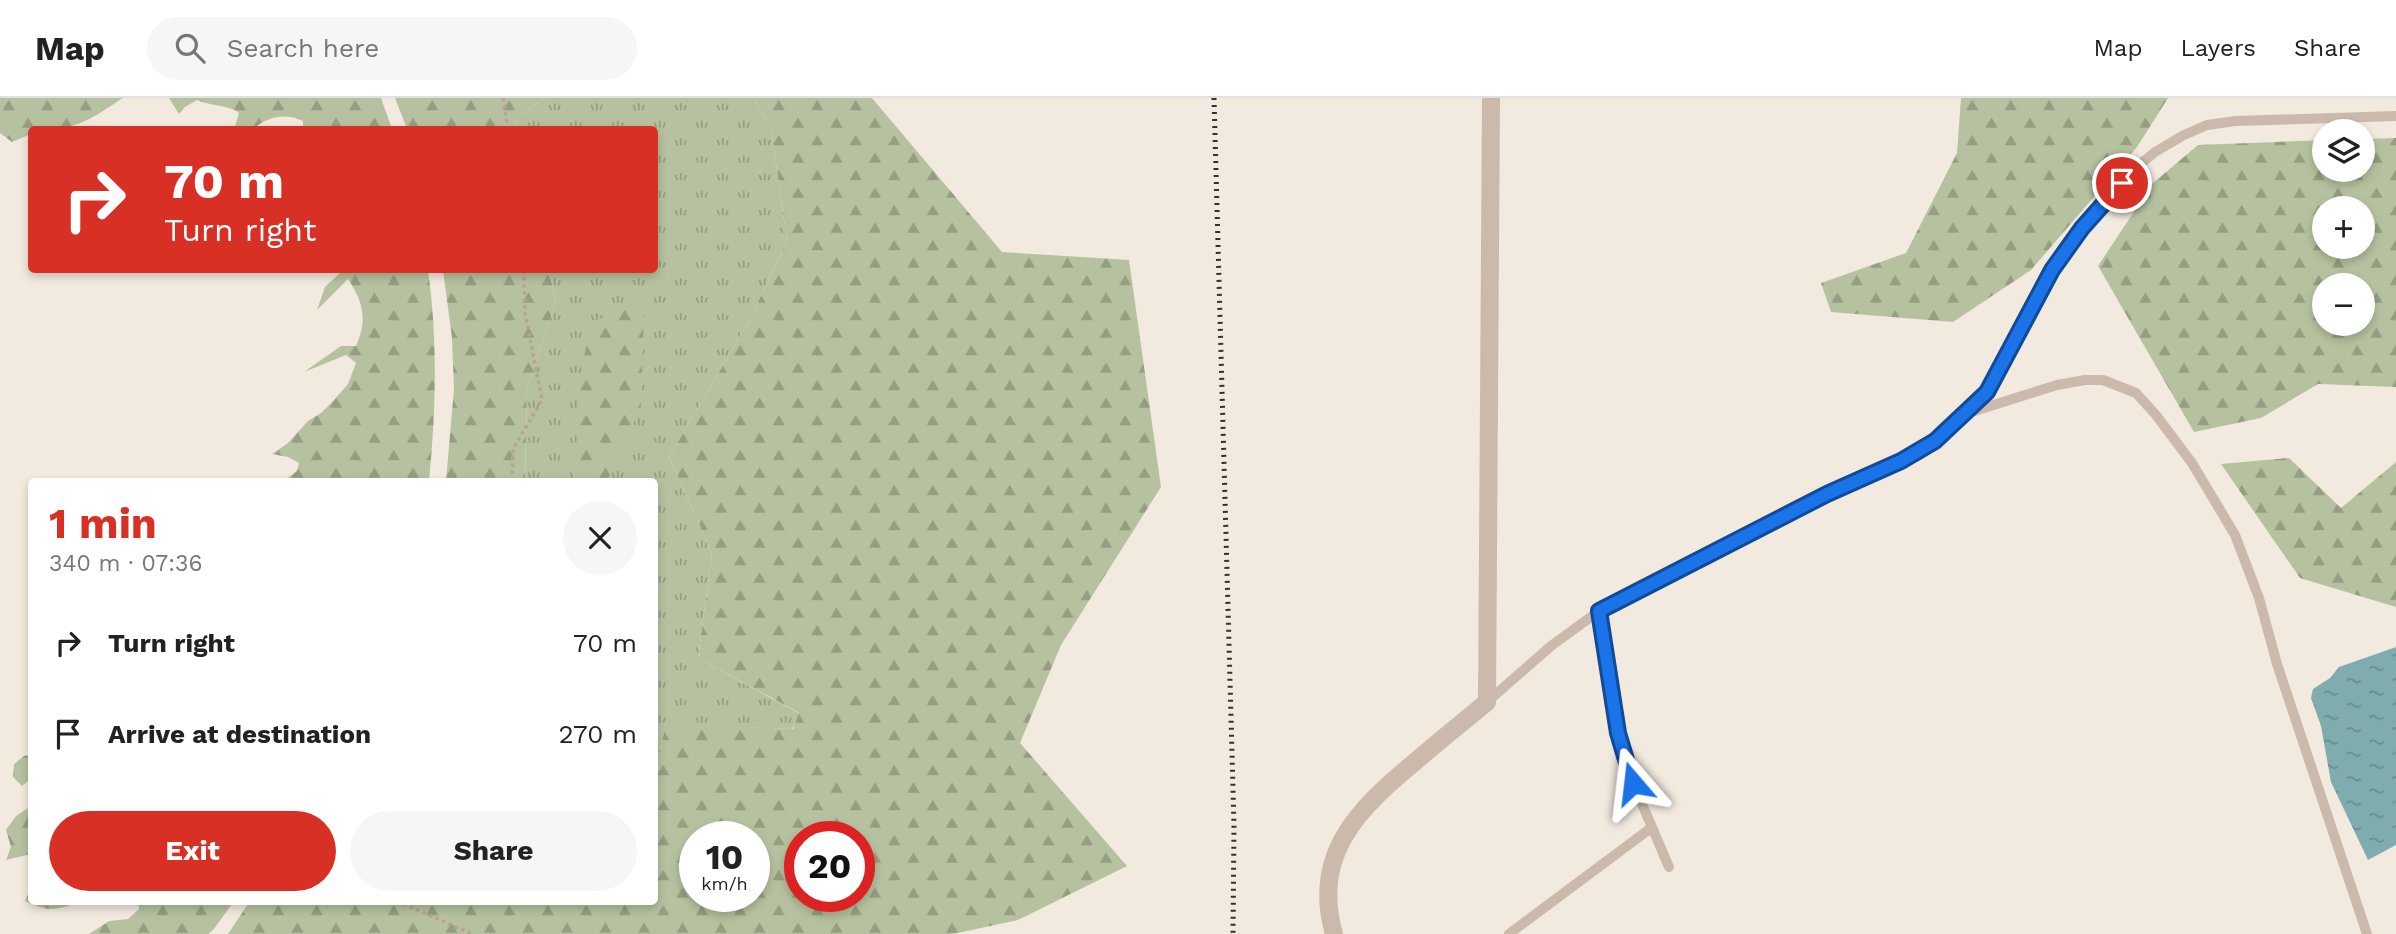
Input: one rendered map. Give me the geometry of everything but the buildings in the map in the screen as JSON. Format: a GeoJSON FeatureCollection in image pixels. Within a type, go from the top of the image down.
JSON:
{"type":"FeatureCollection","features":[{"type":"Feature","properties":{"kind":"street"},"geometry":{"type":"LineString","coordinates":[[1334,934],[1328,912],[1328,877],[1332,861],[1355,817],[1384,787],[1487,702],[1491,98]]}},
{"type":"Feature","properties":{"kind":"lane"},"geometry":{"type":"LineString","coordinates":[[1487,702],[1551,646],[1599,611],[1815,500],[1909,457],[1935,441],[1967,413],[1995,380],[2052,270],[2066,250],[2112,194],[2155,152],[2207,125],[2226,122],[2396,116]]}},
{"type":"Feature","properties":{"kind":"lane"},"geometry":{"type":"LineString","coordinates":[[1967,413],[2057,385],[2104,380],[2136,393],[2156,415],[2192,463],[2235,535],[2259,598],[2277,664],[2367,934]]}},
{"type":"Feature","properties":{"kind":"lane"},"geometry":{"type":"LineString","coordinates":[[1599,611],[1618,733],[1633,783],[1669,867]]}},
{"type":"Feature","properties":{"kind":"lane"},"geometry":{"type":"LineString","coordinates":[[1509,934],[1651,828]]}},
{"type":"Feature","properties":{"kind":"path"},"geometry":{"type":"LineString","coordinates":[[503,98],[507,126]]}},
{"type":"Feature","properties":{"kind":"path"},"geometry":{"type":"LineString","coordinates":[[512,478],[513,449],[542,400],[526,313],[524,273]]}},
{"type":"Feature","properties":{"kind":"path"},"geometry":{"type":"LineString","coordinates":[[406,905],[472,934]]}},
{"type":"Feature","properties":{"kind":"green space"},"geometry":{"type":"Polygon","coordinates":[[[0,98],[123,98],[100,113],[71,126],[28,126],[28,135],[12,142],[0,133],[0,98]]]}},
{"type":"Feature","properties":{"kind":"green space"},"geometry":{"type":"Polygon","coordinates":[[[169,98],[381,98],[391,126],[303,126],[303,121],[283,116],[264,121],[257,126],[235,126],[239,113],[235,110],[197,100],[179,114],[169,98]]]}},
{"type":"Feature","properties":{"kind":"green space"},"geometry":{"type":"Polygon","coordinates":[[[395,98],[544,98],[515,119],[516,126],[406,126],[395,98]]]}},
{"type":"Feature","properties":{"kind":"green space"},"geometry":{"type":"Polygon","coordinates":[[[544,98],[753,98],[771,128],[787,241],[748,323],[669,457],[712,553],[698,658],[800,714],[792,729],[666,724],[658,760],[658,478],[525,478],[527,389],[556,302],[550,273],[658,273],[658,126],[516,126],[515,119],[544,98]]]}},
{"type":"Feature","properties":{"kind":"green space"},"geometry":{"type":"Polygon","coordinates":[[[753,98],[872,98],[1002,252],[1129,260],[1161,487],[1061,645],[1020,743],[1127,866],[1018,920],[953,934],[228,934],[247,905],[658,905],[658,760],[666,723],[793,729],[799,713],[698,658],[712,553],[669,457],[748,323],[787,241],[771,128],[753,98]]]}},
{"type":"Feature","properties":{"kind":"green space"},"geometry":{"type":"Polygon","coordinates":[[[1961,98],[2168,98],[2137,147],[2031,270],[1953,322],[1831,312],[1821,283],[1906,253],[1957,153],[1961,98]]]}},
{"type":"Feature","properties":{"kind":"green space"},"geometry":{"type":"Polygon","coordinates":[[[2396,138],[2396,387],[2318,384],[2261,418],[2194,432],[2098,266],[2153,183],[2198,145],[2312,140],[2312,182],[2375,182],[2375,139],[2396,138]]]}},
{"type":"Feature","properties":{"kind":"green space"},"geometry":{"type":"Polygon","coordinates":[[[340,273],[428,273],[435,375],[429,478],[288,478],[297,471],[299,463],[288,457],[272,454],[288,443],[308,421],[334,400],[348,384],[356,363],[346,355],[304,372],[341,346],[356,346],[360,336],[362,311],[348,279],[317,310],[325,287],[340,273]]]}},
{"type":"Feature","properties":{"kind":"green space"},"geometry":{"type":"Polygon","coordinates":[[[443,273],[550,273],[556,302],[527,389],[525,478],[446,478],[454,389],[452,338],[443,273]]]}},
{"type":"Feature","properties":{"kind":"green space"},"geometry":{"type":"Polygon","coordinates":[[[621,308],[644,313],[641,406],[608,478],[574,478],[582,363],[593,322],[621,308]]]}},
{"type":"Feature","properties":{"kind":"green space"},"geometry":{"type":"Polygon","coordinates":[[[2289,458],[2341,508],[2396,462],[2396,607],[2300,578],[2221,464],[2289,458]]]}},
{"type":"Feature","properties":{"kind":"green space"},"geometry":{"type":"Polygon","coordinates":[[[28,755],[28,781],[22,786],[13,777],[14,764],[28,755]]]}},
{"type":"Feature","properties":{"kind":"green space"},"geometry":{"type":"Polygon","coordinates":[[[28,808],[28,855],[6,860],[11,847],[6,830],[16,816],[28,808]]]}},
{"type":"Feature","properties":{"kind":"green space"},"geometry":{"type":"Polygon","coordinates":[[[35,905],[70,905],[59,908],[35,905]]]}},
{"type":"Feature","properties":{"kind":"green space"},"geometry":{"type":"Polygon","coordinates":[[[138,905],[231,905],[208,934],[89,934],[109,921],[128,919],[139,909],[138,905]]]}},
{"type":"Feature","properties":{"kind":"water"},"geometry":{"type":"Polygon","coordinates":[[[2396,647],[2396,845],[2368,860],[2331,782],[2321,726],[2311,698],[2313,689],[2330,678],[2339,667],[2396,647]]]}},
{"type":"Feature","properties":{"kind":"railway"},"geometry":{"type":"LineString","coordinates":[[1214,98],[1234,826],[1233,934]]}},
{"type":"Feature","properties":{"kind":"route"},"geometry":{"type":"LineString","coordinates":[[1633,783],[1618,733],[1599,611],[1827,494],[1917,453],[1935,441],[1987,392],[2052,270],[2082,228],[2122,183]]}}]}
